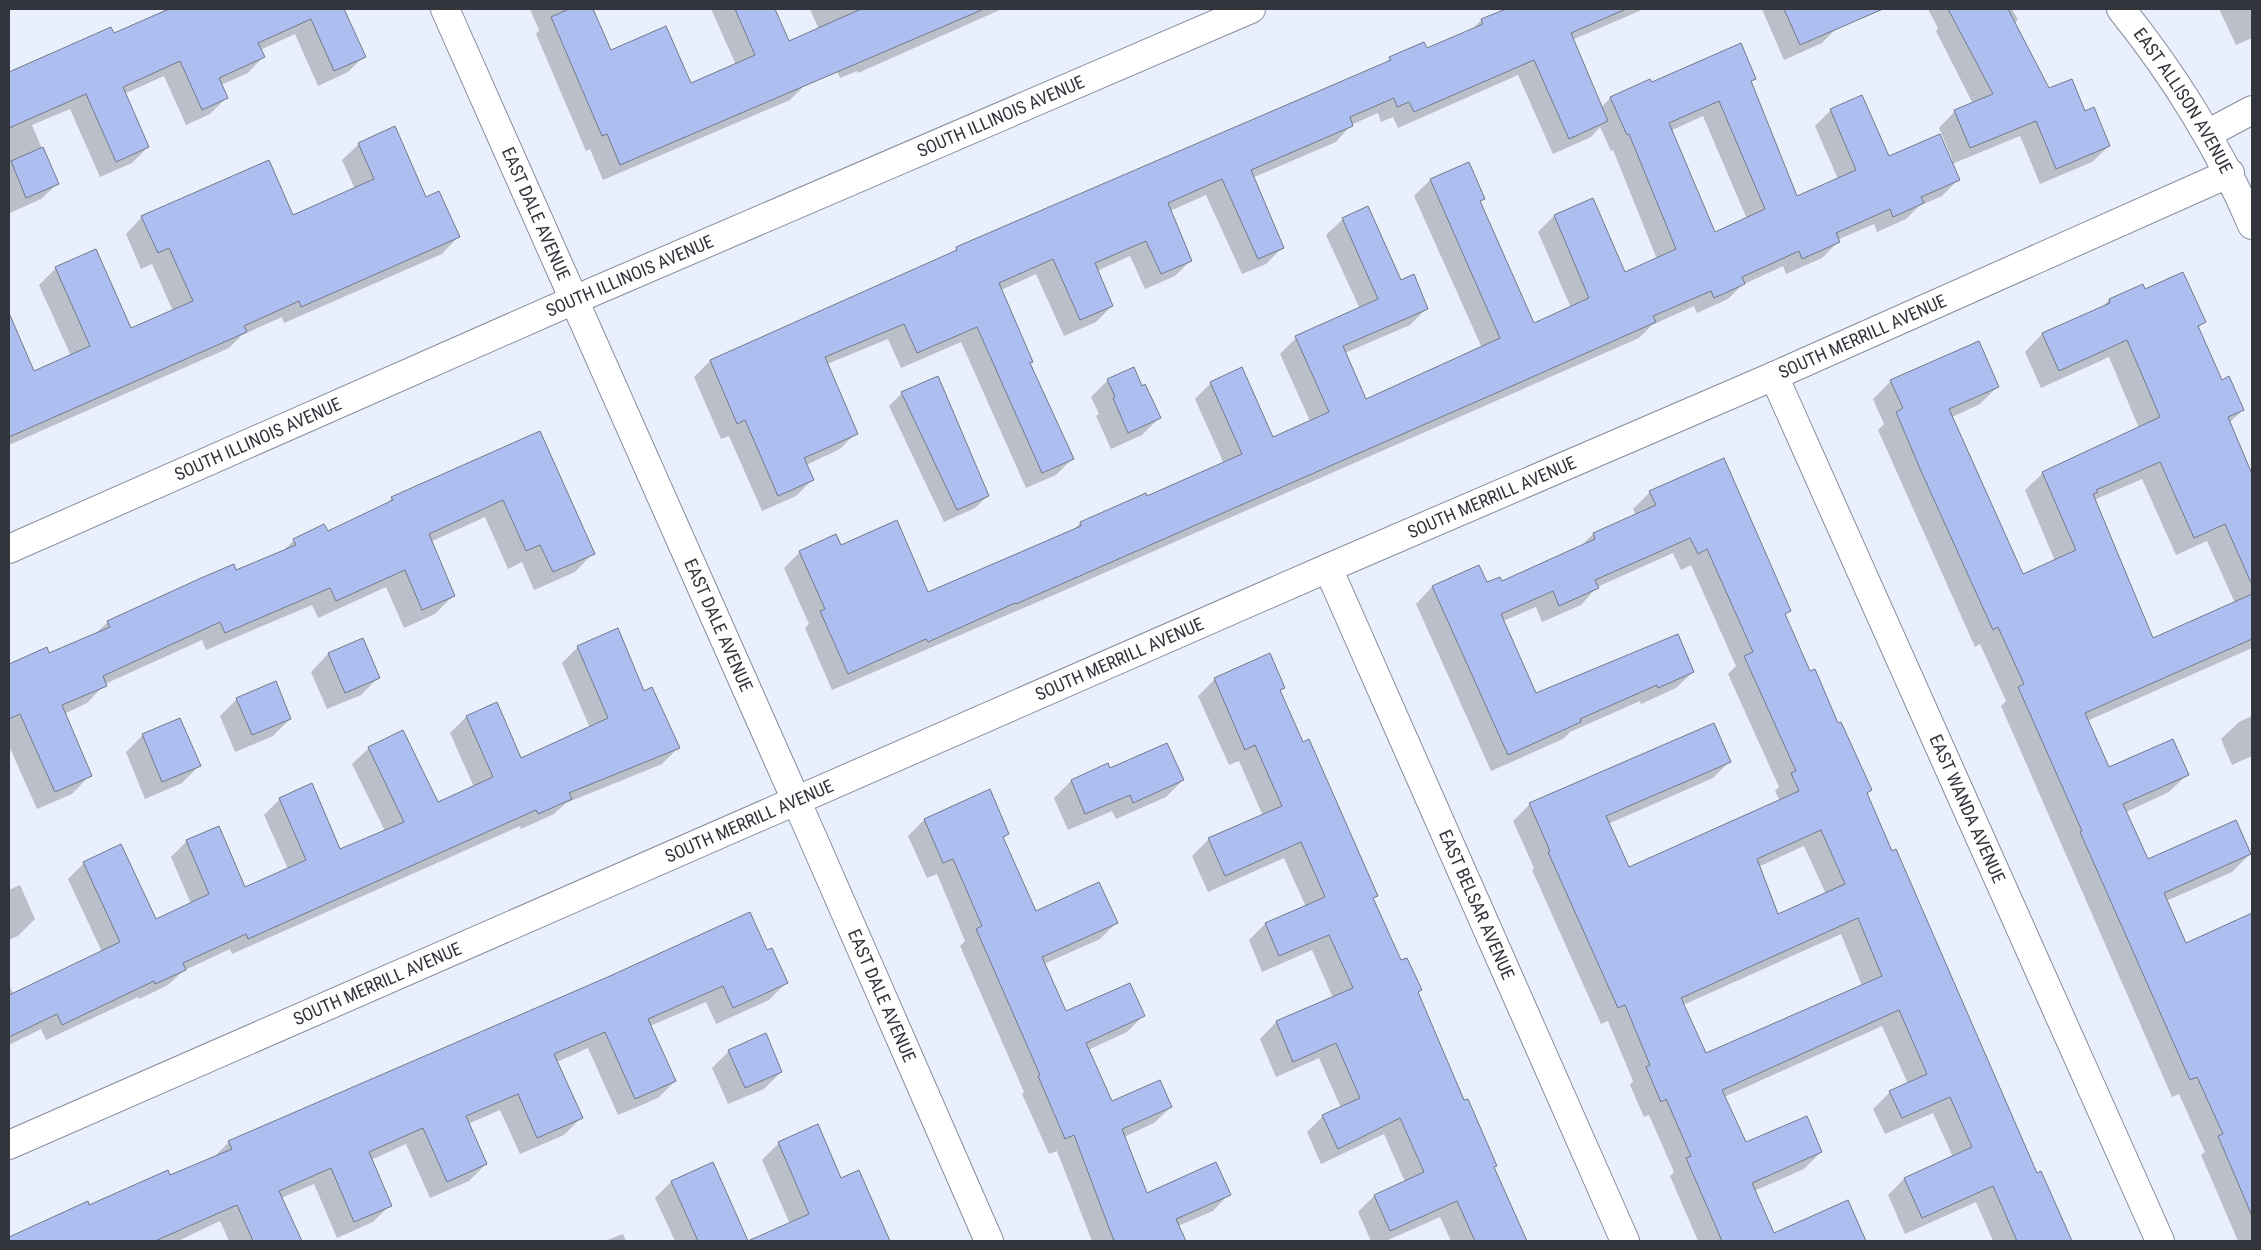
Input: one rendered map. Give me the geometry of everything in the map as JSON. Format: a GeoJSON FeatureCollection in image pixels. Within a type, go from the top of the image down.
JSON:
{"type":"FeatureCollection","features":[{"type":"Feature","properties":{"kind":"street","name":"EAST DALE AVENUE"},"geometry":{"type":"LineString","coordinates":[[445,9],[796,800],[989,1241]]}},
{"type":"Feature","properties":{"kind":"street","name":"SOUTH ILLINOIS AVENUE"},"geometry":{"type":"LineString","coordinates":[[9,549],[574,300],[1251,9]]}},
{"type":"Feature","properties":{"kind":"street","name":"EAST ALLISON AVENUE"},"geometry":{"type":"LineString","coordinates":[[2121,9],[2189,103],[2230,173],[2252,225]]}},
{"type":"Feature","properties":{"kind":"street"},"geometry":{"type":"LineString","coordinates":[[2207,134],[2252,110]]}},
{"type":"Feature","properties":{"kind":"street","name":"SOUTH MERRILL AVENUE"},"geometry":{"type":"LineString","coordinates":[[9,1145],[1328,568],[1774,376],[2230,173]]}},
{"type":"Feature","properties":{"kind":"street","name":"EAST WANDA AVENUE"},"geometry":{"type":"LineString","coordinates":[[1774,376],[2160,1241]]}},
{"type":"Feature","properties":{"kind":"street","name":"EAST BELSAR AVENUE"},"geometry":{"type":"LineString","coordinates":[[1328,568],[1625,1241]]}},
{"type":"Feature","properties":{"kind":"building"},"geometry":{"type":"Polygon","coordinates":[[[169,9],[344,9],[366,57],[334,71],[311,19],[258,43],[265,57],[219,78],[228,98],[202,110],[180,61],[123,87],[149,147],[116,162],[86,94],[9,128],[9,72],[111,27],[114,33],[169,9]]]}},
{"type":"Feature","properties":{"kind":"building"},"geometry":{"type":"Polygon","coordinates":[[[569,9],[593,9],[611,50],[666,26],[691,83],[755,55],[735,9],[775,9],[789,41],[861,9],[984,9],[620,165],[607,134],[602,136],[551,17],[569,9]]]}},
{"type":"Feature","properties":{"kind":"building"},"geometry":{"type":"Polygon","coordinates":[[[1506,9],[1626,9],[1571,33],[1608,121],[1569,139],[1534,60],[1414,112],[1409,102],[1397,107],[1394,98],[1350,117],[1353,126],[1251,170],[1284,248],[1258,259],[1222,179],[1168,203],[1192,261],[1161,274],[1146,241],[1095,263],[1113,306],[1080,320],[1053,259],[999,283],[1033,362],[1030,363],[1074,459],[1042,473],[977,327],[917,353],[904,324],[825,357],[858,434],[804,458],[814,480],[778,496],[745,420],[737,424],[710,360],[957,250],[956,247],[1391,60],[1389,57],[1424,42],[1427,48],[1483,24],[1481,19],[1506,9]]]}},
{"type":"Feature","properties":{"kind":"building"},"geometry":{"type":"Polygon","coordinates":[[[1784,9],[1883,9],[1800,45],[1784,9]]]}},
{"type":"Feature","properties":{"kind":"building"},"geometry":{"type":"Polygon","coordinates":[[[1948,9],[2008,9],[2049,88],[2072,79],[2085,111],[2094,107],[2110,146],[2056,169],[2036,121],[1970,148],[1954,110],[1993,94],[1948,9]]]}},
{"type":"Feature","properties":{"kind":"building"},"geometry":{"type":"Polygon","coordinates":[[[1741,43],[1756,79],[1751,81],[1797,196],[1856,170],[1830,109],[1862,95],[1889,156],[1940,134],[1960,180],[1921,197],[1924,203],[1893,217],[1890,209],[1836,233],[1840,242],[1802,259],[1799,251],[1742,277],[1745,284],[1714,298],[1711,291],[1653,316],[1656,322],[1016,604],[928,642],[926,639],[848,674],[820,611],[825,609],[799,551],[836,534],[841,545],[897,520],[928,592],[1081,526],[1080,522],[1146,493],[1147,496],[1242,454],[1210,382],[1242,367],[1273,437],[1329,412],[1295,336],[1378,299],[1342,218],[1368,206],[1401,280],[1414,274],[1428,309],[1343,346],[1366,399],[1500,338],[1430,179],[1469,162],[1485,199],[1480,201],[1534,323],[1589,298],[1554,215],[1593,198],[1625,272],[1676,249],[1629,134],[1627,135],[1610,97],[1650,79],[1652,82],[1741,43]],[[1719,101],[1669,123],[1715,232],[1765,209],[1719,101]]]}},
{"type":"Feature","properties":{"kind":"building"},"geometry":{"type":"Polygon","coordinates":[[[395,126],[426,197],[439,191],[460,237],[301,307],[299,301],[244,326],[247,332],[9,437],[9,313],[34,371],[90,346],[55,267],[96,249],[131,328],[193,301],[169,248],[158,253],[141,216],[269,160],[293,215],[374,179],[358,143],[395,126]]]}},
{"type":"Feature","properties":{"kind":"building"},"geometry":{"type":"Polygon","coordinates":[[[43,147],[59,184],[26,198],[11,161],[43,147]]]}},
{"type":"Feature","properties":{"kind":"building"},"geometry":{"type":"Polygon","coordinates":[[[2183,272],[2206,322],[2198,326],[2222,380],[2229,376],[2244,410],[2228,417],[2252,474],[2252,585],[2225,524],[2194,538],[2160,462],[2096,490],[2098,492],[2093,494],[2153,638],[2252,594],[2252,639],[2085,713],[2109,767],[2173,739],[2189,775],[2123,804],[2148,859],[2236,820],[2251,854],[2164,893],[2186,943],[2252,913],[2252,1216],[2218,1136],[2223,1134],[2197,1077],[2190,1080],[2080,832],[2082,831],[2018,687],[2024,684],[1998,627],[1993,630],[1921,471],[1896,412],[1903,408],[1890,380],[1979,341],[1999,387],[1949,409],[2023,574],[2076,550],[2042,472],[2160,417],[2127,340],[2059,371],[2042,333],[2110,303],[2109,299],[2143,284],[2145,289],[2183,272]]]}},
{"type":"Feature","properties":{"kind":"building"},"geometry":{"type":"Polygon","coordinates":[[[1134,367],[1142,386],[1145,384],[1161,418],[1128,433],[1107,379],[1134,367]]]}},
{"type":"Feature","properties":{"kind":"building"},"geometry":{"type":"Polygon","coordinates":[[[938,376],[989,496],[957,510],[901,392],[938,376]]]}},
{"type":"Feature","properties":{"kind":"building"},"geometry":{"type":"Polygon","coordinates":[[[540,431],[595,554],[553,572],[540,545],[526,551],[503,500],[429,534],[455,596],[422,610],[405,570],[336,601],[330,588],[225,633],[220,622],[103,676],[107,686],[62,705],[92,776],[55,792],[20,714],[9,719],[9,664],[47,647],[49,653],[110,627],[107,621],[201,578],[234,564],[236,570],[296,545],[293,539],[324,524],[328,531],[393,500],[391,497],[540,431]]]}},
{"type":"Feature","properties":{"kind":"building"},"geometry":{"type":"Polygon","coordinates":[[[1724,458],[1791,611],[1785,614],[1810,671],[1815,669],[1838,723],[1841,722],[1872,790],[1867,793],[1892,851],[1896,849],[2037,1173],[2041,1171],[2072,1241],[2017,1241],[1993,1186],[1922,1218],[1904,1178],[1972,1147],[1950,1097],[1902,1118],[1889,1091],[1927,1074],[1899,1010],[1722,1090],[1746,1142],[1807,1116],[1822,1152],[1752,1183],[1774,1233],[1848,1200],[1866,1241],[1722,1241],[1686,1158],[1691,1156],[1666,1099],[1661,1102],[1646,1067],[1650,1065],[1625,1005],[1618,1008],[1548,852],[1550,851],[1529,803],[1714,723],[1731,762],[1606,816],[1629,867],[1799,791],[1791,773],[1796,771],[1744,656],[1753,652],[1707,549],[1698,554],[1690,538],[1595,580],[1599,588],[1559,606],[1553,591],[1501,614],[1536,693],[1678,634],[1694,672],[1658,688],[1657,685],[1580,719],[1581,722],[1508,755],[1432,586],[1479,565],[1487,582],[1500,577],[1502,581],[1595,539],[1593,533],[1656,505],[1649,491],[1724,458]],[[1821,830],[1757,859],[1778,914],[1845,884],[1821,830]],[[1858,918],[1681,998],[1706,1053],[1882,976],[1858,918]]]}},
{"type":"Feature","properties":{"kind":"building"},"geometry":{"type":"Polygon","coordinates":[[[618,628],[644,691],[652,687],[680,748],[569,793],[572,799],[538,814],[536,810],[248,939],[246,934],[183,963],[186,970],[155,984],[154,981],[62,1025],[57,1014],[9,1037],[9,995],[120,942],[83,862],[121,844],[156,919],[209,894],[186,840],[219,826],[245,887],[306,860],[279,798],[312,783],[340,849],[404,822],[368,747],[403,730],[438,802],[493,777],[466,716],[497,702],[521,758],[608,718],[577,646],[618,628]]]}},
{"type":"Feature","properties":{"kind":"building"},"geometry":{"type":"Polygon","coordinates":[[[363,638],[380,678],[345,693],[328,653],[363,638]]]}},
{"type":"Feature","properties":{"kind":"building"},"geometry":{"type":"Polygon","coordinates":[[[1270,653],[1285,688],[1280,690],[1303,742],[1309,739],[1378,896],[1373,898],[1401,960],[1407,958],[1422,990],[1418,992],[1464,1100],[1468,1099],[1497,1166],[1494,1167],[1527,1241],[1475,1241],[1457,1201],[1390,1231],[1374,1195],[1424,1172],[1400,1118],[1338,1149],[1322,1115],[1360,1098],[1336,1043],[1293,1062],[1276,1021],[1353,988],[1329,935],[1279,956],[1265,923],[1325,897],[1301,842],[1225,876],[1208,838],[1282,806],[1255,745],[1245,750],[1214,678],[1270,653]]]}},
{"type":"Feature","properties":{"kind":"building"},"geometry":{"type":"Polygon","coordinates":[[[276,681],[291,719],[252,735],[236,698],[276,681]]]}},
{"type":"Feature","properties":{"kind":"building"},"geometry":{"type":"Polygon","coordinates":[[[180,718],[201,766],[162,782],[142,734],[180,718]]]}},
{"type":"Feature","properties":{"kind":"building"},"geometry":{"type":"Polygon","coordinates":[[[1167,743],[1184,780],[1133,803],[1130,795],[1085,814],[1071,780],[1108,763],[1110,768],[1167,743]]]}},
{"type":"Feature","properties":{"kind":"building"},"geometry":{"type":"Polygon","coordinates":[[[990,789],[1009,834],[1003,837],[1036,911],[1099,882],[1118,923],[1042,957],[1066,1011],[1130,983],[1145,1016],[1086,1043],[1112,1101],[1160,1080],[1172,1107],[1122,1129],[1147,1193],[1216,1162],[1231,1195],[1176,1219],[1186,1241],[1114,1241],[1074,1135],[1065,1139],[1038,1076],[1040,1075],[976,929],[982,926],[953,859],[943,863],[924,819],[990,789]]]}},
{"type":"Feature","properties":{"kind":"building"},"geometry":{"type":"Polygon","coordinates":[[[750,912],[767,950],[772,948],[788,983],[733,1008],[723,986],[648,1019],[676,1081],[635,1099],[605,1032],[554,1054],[583,1118],[537,1138],[518,1094],[466,1116],[487,1164],[447,1182],[423,1128],[369,1152],[392,1206],[354,1222],[331,1168],[279,1191],[302,1241],[253,1241],[237,1205],[155,1241],[9,1241],[9,1237],[88,1201],[89,1205],[168,1170],[170,1175],[232,1149],[228,1141],[610,976],[750,912]]]}},
{"type":"Feature","properties":{"kind":"building"},"geometry":{"type":"Polygon","coordinates":[[[766,1033],[782,1072],[745,1088],[728,1050],[766,1033]]]}},
{"type":"Feature","properties":{"kind":"building"},"geometry":{"type":"Polygon","coordinates":[[[818,1124],[841,1178],[859,1170],[890,1241],[748,1241],[809,1214],[778,1142],[818,1124]]]}},
{"type":"Feature","properties":{"kind":"building"},"geometry":{"type":"Polygon","coordinates":[[[713,1162],[748,1241],[698,1241],[671,1181],[713,1162]]]}}]}
